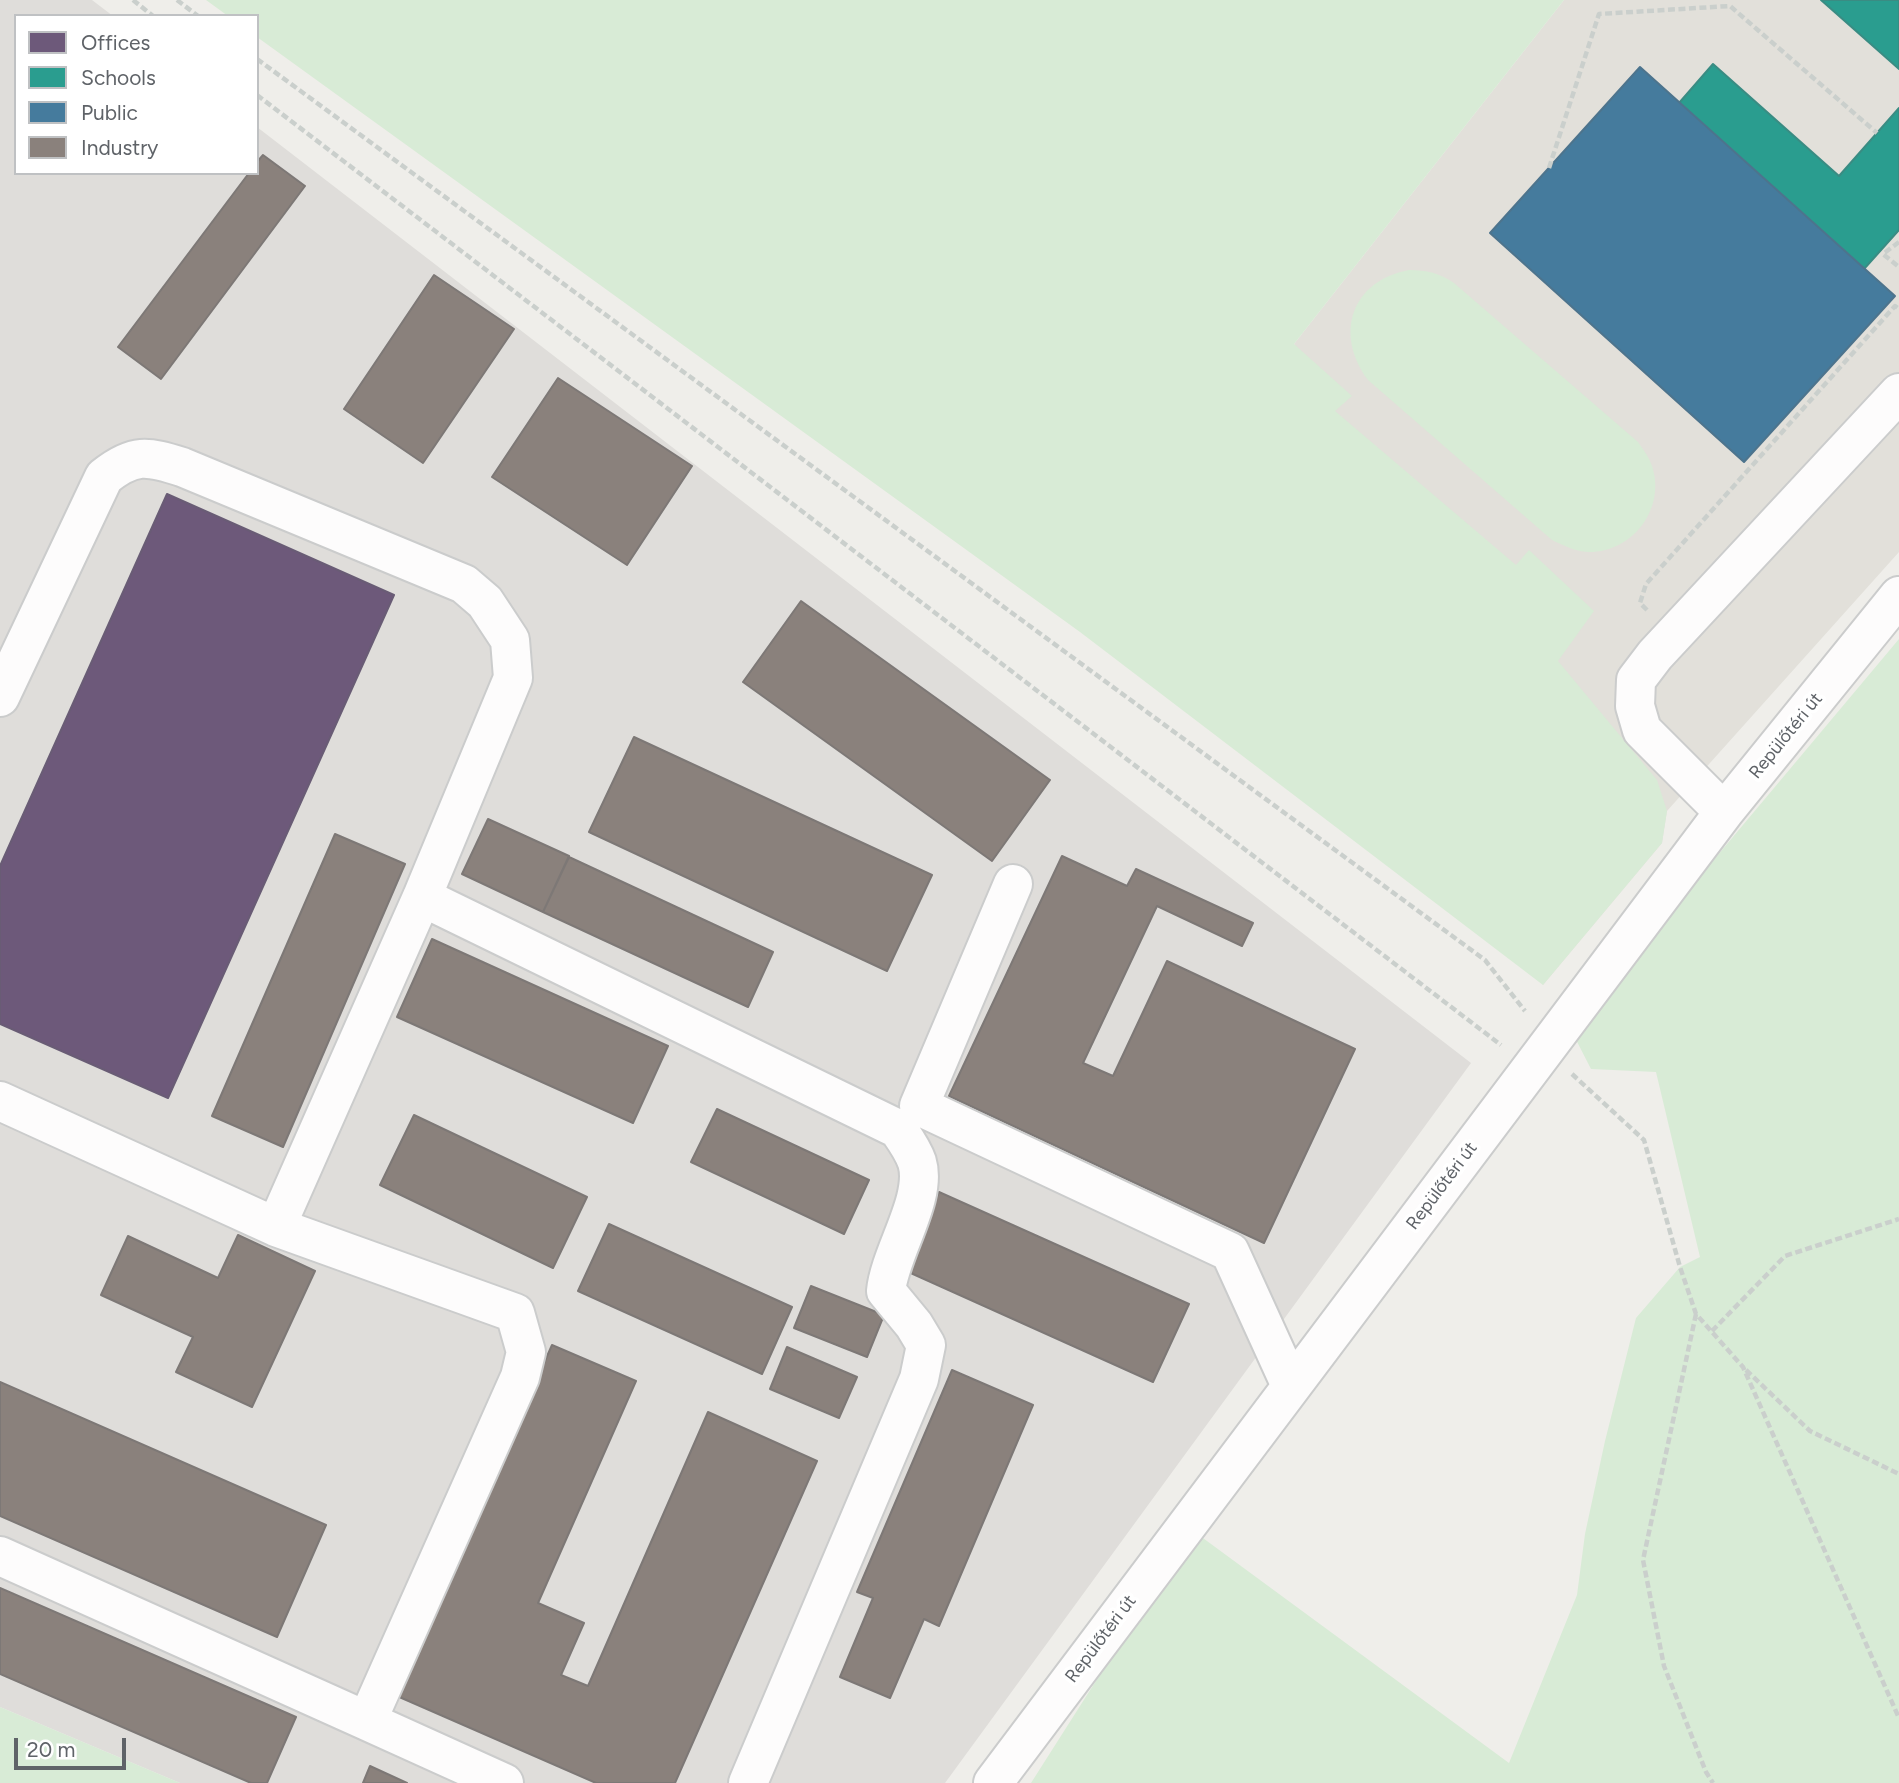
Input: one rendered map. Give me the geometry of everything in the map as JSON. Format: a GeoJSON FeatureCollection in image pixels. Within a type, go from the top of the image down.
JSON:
{"type":"FeatureCollection","features":[{"type":"Feature","properties":{"kind":"street"},"geometry":{"type":"LineString","coordinates":[[1724,812],[1642,730],[1636,713],[1636,680],[1654,655],[1668,618],[1899,393]]}},
{"type":"Feature","properties":{"kind":"street"},"geometry":{"type":"LineString","coordinates":[[0,697],[104,477],[121,463],[151,457],[182,467],[464,584],[485,602],[510,640],[513,678],[422,897],[276,1227]]}},
{"type":"Feature","properties":{"kind":"street","name":"Repülőtéri út"},"geometry":{"type":"LineString","coordinates":[[993,1783],[1724,812],[1899,596]]}},
{"type":"Feature","properties":{"kind":"street"},"geometry":{"type":"LineString","coordinates":[[1013,884],[919,1106],[1230,1252],[1291,1386]]}},
{"type":"Feature","properties":{"kind":"street"},"geometry":{"type":"LineString","coordinates":[[422,897],[898,1129],[918,1163],[919,1191],[888,1273],[886,1292],[914,1325],[926,1345],[919,1379],[748,1783]]}},
{"type":"Feature","properties":{"kind":"street"},"geometry":{"type":"LineString","coordinates":[[0,1101],[276,1227],[515,1313],[526,1352],[520,1377],[367,1721]]}},
{"type":"Feature","properties":{"kind":"street"},"geometry":{"type":"LineString","coordinates":[[0,1556],[504,1783]]}},
{"type":"Feature","properties":{"kind":"path"},"geometry":{"type":"LineString","coordinates":[[133,0],[150,14]]}},
{"type":"Feature","properties":{"kind":"path"},"geometry":{"type":"LineString","coordinates":[[177,0],[195,14]]}},
{"type":"Feature","properties":{"kind":"path"},"geometry":{"type":"LineString","coordinates":[[1549,168],[1599,14],[1731,3],[1877,133]]}},
{"type":"Feature","properties":{"kind":"path"},"geometry":{"type":"LineString","coordinates":[[259,60],[1485,960],[1540,1055],[1574,1078]]}},
{"type":"Feature","properties":{"kind":"path"},"geometry":{"type":"LineString","coordinates":[[259,96],[1574,1078],[1644,1140],[1696,1314],[1743,1367],[1810,1431],[1899,1474]]}},
{"type":"Feature","properties":{"kind":"path"},"geometry":{"type":"LineString","coordinates":[[1899,242],[1883,254],[1899,267]]}},
{"type":"Feature","properties":{"kind":"path"},"geometry":{"type":"LineString","coordinates":[[1668,618],[1640,603],[1646,583],[1895,306],[1899,309]]}},
{"type":"Feature","properties":{"kind":"path"},"geometry":{"type":"LineString","coordinates":[[1712,1331],[1785,1256],[1899,1219]]}},
{"type":"Feature","properties":{"kind":"path"},"geometry":{"type":"LineString","coordinates":[[1696,1314],[1643,1560],[1664,1666],[1706,1772],[1713,1783]]}},
{"type":"Feature","properties":{"kind":"path"},"geometry":{"type":"LineString","coordinates":[[1743,1367],[1899,1718]]}},
{"type":"Feature","properties":{"kind":"shaded area"},"geometry":{"type":"Polygon","coordinates":[[[0,0],[92,0],[110,14],[14,14],[14,175],[259,175],[259,129],[1471,1063],[945,1783],[180,1783],[0,1707],[0,0]]]}},
{"type":"Feature","properties":{"kind":"shaded area"},"geometry":{"type":"Polygon","coordinates":[[[1564,0],[1899,0],[1899,552],[1667,811],[1662,843],[1543,985],[1294,344],[1564,0]]]}},
{"type":"Feature","properties":{"kind":"green space"},"geometry":{"type":"Polygon","coordinates":[[[206,0],[1564,0],[1294,344],[1352,396],[1335,411],[1516,565],[1529,550],[1594,611],[1558,661],[1657,780],[1667,811],[1662,843],[1543,985],[1080,632],[259,38],[259,14],[225,14],[206,0]]]}},
{"type":"Feature","properties":{"kind":"green space"},"geometry":{"type":"Polygon","coordinates":[[[1409,270],[1433,273],[1454,283],[1638,442],[1650,461],[1655,477],[1655,492],[1652,507],[1636,533],[1609,549],[1593,552],[1577,550],[1552,540],[1368,380],[1352,345],[1354,312],[1373,285],[1389,276],[1409,270]]]}},
{"type":"Feature","properties":{"kind":"green space"},"geometry":{"type":"Polygon","coordinates":[[[1899,639],[1899,1783],[1031,1783],[1192,1530],[1509,1763],[1577,1595],[1585,1534],[1636,1318],[1680,1267],[1700,1257],[1656,1072],[1591,1069],[1571,1030],[1899,639]]]}},
{"type":"Feature","properties":{"kind":"green space"},"geometry":{"type":"Polygon","coordinates":[[[0,1707],[180,1783],[0,1783],[0,1707]]]}},
{"type":"Feature","properties":{"kind":"building: Offices"},"geometry":{"type":"Polygon","coordinates":[[[167,494],[394,595],[168,1098],[0,1024],[0,866],[167,494]]]}},
{"type":"Feature","properties":{"kind":"building: Schools"},"geometry":{"type":"Polygon","coordinates":[[[1821,0],[1899,0],[1899,69],[1821,0]]]}},
{"type":"Feature","properties":{"kind":"building: Schools"},"geometry":{"type":"Polygon","coordinates":[[[1713,64],[1839,176],[1899,108],[1899,230],[1864,269],[1679,103],[1713,64]]]}},
{"type":"Feature","properties":{"kind":"building: Public"},"geometry":{"type":"Polygon","coordinates":[[[1640,67],[1895,296],[1744,462],[1490,233],[1640,67]]]}},
{"type":"Feature","properties":{"kind":"building: Industry"},"geometry":{"type":"Polygon","coordinates":[[[263,155],[305,186],[161,379],[118,347],[247,175],[259,175],[259,160],[263,155]]]}},
{"type":"Feature","properties":{"kind":"building: Industry"},"geometry":{"type":"Polygon","coordinates":[[[434,275],[514,329],[423,463],[344,409],[434,275]]]}},
{"type":"Feature","properties":{"kind":"building: Industry"},"geometry":{"type":"Polygon","coordinates":[[[558,378],[692,466],[627,565],[492,477],[558,378]]]}},
{"type":"Feature","properties":{"kind":"building: Industry"},"geometry":{"type":"Polygon","coordinates":[[[801,601],[1050,780],[992,861],[743,682],[801,601]]]}},
{"type":"Feature","properties":{"kind":"building: Industry"},"geometry":{"type":"Polygon","coordinates":[[[634,737],[932,875],[887,971],[589,832],[634,737]]]}},
{"type":"Feature","properties":{"kind":"building: Industry"},"geometry":{"type":"Polygon","coordinates":[[[488,819],[569,856],[543,912],[462,874],[488,819]]]}},
{"type":"Feature","properties":{"kind":"building: Industry"},"geometry":{"type":"Polygon","coordinates":[[[335,834],[405,864],[283,1147],[212,1116],[335,834]]]}},
{"type":"Feature","properties":{"kind":"building: Industry"},"geometry":{"type":"Polygon","coordinates":[[[1062,856],[1127,886],[1136,869],[1253,923],[1242,946],[1157,906],[1083,1063],[1113,1076],[1167,961],[1355,1049],[1264,1243],[949,1096],[1062,856]]]}},
{"type":"Feature","properties":{"kind":"building: Industry"},"geometry":{"type":"Polygon","coordinates":[[[569,857],[773,952],[748,1007],[543,912],[569,857]]]}},
{"type":"Feature","properties":{"kind":"building: Industry"},"geometry":{"type":"Polygon","coordinates":[[[432,939],[668,1046],[633,1123],[397,1017],[432,939]]]}},
{"type":"Feature","properties":{"kind":"building: Industry"},"geometry":{"type":"Polygon","coordinates":[[[717,1109],[869,1180],[844,1234],[691,1162],[717,1109]]]}},
{"type":"Feature","properties":{"kind":"building: Industry"},"geometry":{"type":"Polygon","coordinates":[[[414,1115],[587,1197],[553,1268],[380,1185],[414,1115]]]}},
{"type":"Feature","properties":{"kind":"building: Industry"},"geometry":{"type":"Polygon","coordinates":[[[939,1192],[1189,1304],[1153,1382],[904,1270],[939,1192]]]}},
{"type":"Feature","properties":{"kind":"building: Industry"},"geometry":{"type":"Polygon","coordinates":[[[609,1224],[792,1307],[762,1374],[578,1291],[609,1224]]]}},
{"type":"Feature","properties":{"kind":"building: Industry"},"geometry":{"type":"Polygon","coordinates":[[[238,1235],[315,1271],[252,1407],[176,1372],[193,1337],[101,1295],[128,1236],[218,1278],[238,1235]]]}},
{"type":"Feature","properties":{"kind":"building: Industry"},"geometry":{"type":"Polygon","coordinates":[[[811,1286],[884,1315],[867,1357],[794,1328],[811,1286]]]}},
{"type":"Feature","properties":{"kind":"building: Industry"},"geometry":{"type":"Polygon","coordinates":[[[552,1345],[636,1381],[538,1603],[584,1623],[561,1675],[588,1686],[708,1412],[817,1461],[675,1783],[596,1783],[397,1696],[552,1345]]]}},
{"type":"Feature","properties":{"kind":"building: Industry"},"geometry":{"type":"Polygon","coordinates":[[[787,1347],[857,1377],[839,1418],[770,1389],[787,1347]]]}},
{"type":"Feature","properties":{"kind":"building: Industry"},"geometry":{"type":"Polygon","coordinates":[[[952,1370],[1033,1405],[939,1626],[924,1619],[890,1698],[840,1677],[873,1598],[857,1592],[952,1370]]]}},
{"type":"Feature","properties":{"kind":"building: Industry"},"geometry":{"type":"Polygon","coordinates":[[[0,1382],[326,1525],[277,1637],[0,1516],[0,1382]]]}},
{"type":"Feature","properties":{"kind":"building: Industry"},"geometry":{"type":"Polygon","coordinates":[[[0,1588],[296,1717],[267,1783],[251,1783],[0,1674],[0,1588]]]}},
{"type":"Feature","properties":{"kind":"building: Industry"},"geometry":{"type":"Polygon","coordinates":[[[370,1766],[407,1783],[363,1783],[370,1766]]]}}]}
